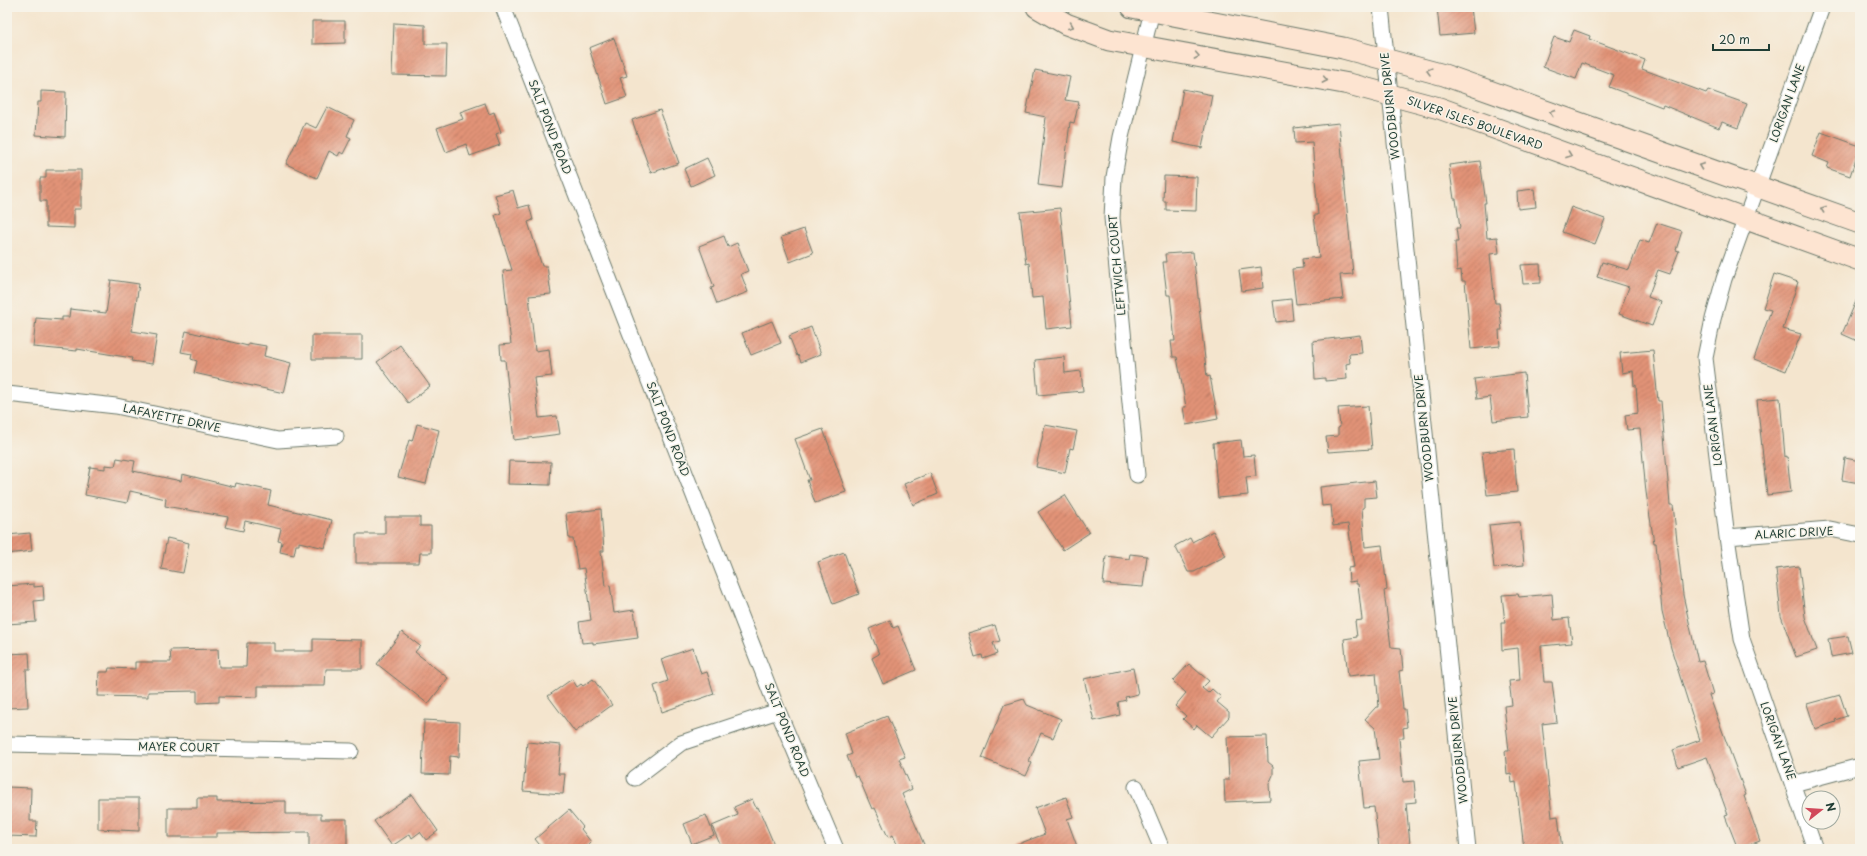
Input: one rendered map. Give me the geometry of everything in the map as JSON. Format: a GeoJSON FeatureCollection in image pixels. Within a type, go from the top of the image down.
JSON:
{"type":"FeatureCollection","features":[{"type":"Feature","properties":{"kind":"street","name":"SALT POND ROAD"},"geometry":{"type":"LineString","coordinates":[[504,7],[778,711],[836,849]]}},
{"type":"Feature","properties":{"kind":"street","name":"SILVER ISLES BOULEVARD"},"geometry":{"type":"LineString","coordinates":[[1037,7],[1066,24],[1109,40],[1349,84],[1439,108],[1860,260]]}},
{"type":"Feature","properties":{"kind":"street"},"geometry":{"type":"LineString","coordinates":[[1132,7],[1344,48],[1444,75],[1501,94],[1860,223]]}},
{"type":"Feature","properties":{"kind":"street","name":"WOODBURN DRIVE"},"geometry":{"type":"LineString","coordinates":[[1381,7],[1468,849]]}},
{"type":"Feature","properties":{"kind":"street","name":"LORIGAN LANE"},"geometry":{"type":"LineString","coordinates":[[1815,849],[1742,639],[1727,537],[1705,358],[1716,306],[1744,219],[1822,7]]}},
{"type":"Feature","properties":{"kind":"street","name":"LEFTWICH COURT"},"geometry":{"type":"LineString","coordinates":[[1137,475],[1112,218],[1114,178],[1121,137],[1152,11]]}},
{"type":"Feature","properties":{"kind":"street","name":"LAFAYETTE DRIVE"},"geometry":{"type":"LineString","coordinates":[[7,394],[116,406],[278,440],[336,436]]}},
{"type":"Feature","properties":{"kind":"street","name":"ALARIC DRIVE"},"geometry":{"type":"LineString","coordinates":[[1727,537],[1830,528],[1860,535]]}},
{"type":"Feature","properties":{"kind":"street"},"geometry":{"type":"LineString","coordinates":[[635,778],[682,743],[778,711]]}},
{"type":"Feature","properties":{"kind":"street","name":"MAYER COURT"},"geometry":{"type":"LineString","coordinates":[[7,744],[351,751]]}},
{"type":"Feature","properties":{"kind":"street"},"geometry":{"type":"LineString","coordinates":[[1793,784],[1860,766]]}},
{"type":"Feature","properties":{"kind":"street"},"geometry":{"type":"LineString","coordinates":[[1136,787],[1162,849]]}},
{"type":"Feature","properties":{"kind":"building"},"geometry":{"type":"Polygon","coordinates":[[[1437,7],[1471,7],[1474,33],[1440,36],[1437,7]]]}},
{"type":"Feature","properties":{"kind":"building"},"geometry":{"type":"Polygon","coordinates":[[[312,21],[345,21],[345,43],[312,44],[312,21]]]}},
{"type":"Feature","properties":{"kind":"building"},"geometry":{"type":"Polygon","coordinates":[[[394,23],[425,25],[425,44],[447,44],[446,76],[392,75],[394,23]]]}},
{"type":"Feature","properties":{"kind":"building"},"geometry":{"type":"Polygon","coordinates":[[[1574,30],[1590,36],[1589,39],[1645,60],[1642,69],[1706,93],[1708,90],[1747,104],[1738,128],[1722,122],[1719,128],[1663,105],[1662,107],[1609,87],[1614,75],[1582,63],[1576,79],[1543,67],[1554,37],[1569,42],[1574,30]]]}},
{"type":"Feature","properties":{"kind":"building"},"geometry":{"type":"Polygon","coordinates":[[[614,38],[627,76],[620,78],[627,97],[607,104],[589,48],[614,38]]]}},
{"type":"Feature","properties":{"kind":"building"},"geometry":{"type":"Polygon","coordinates":[[[1035,70],[1070,77],[1065,100],[1079,102],[1074,123],[1070,122],[1062,188],[1038,185],[1046,117],[1026,113],[1035,70]]]}},
{"type":"Feature","properties":{"kind":"building"},"geometry":{"type":"Polygon","coordinates":[[[1183,89],[1212,95],[1202,148],[1173,142],[1183,89]]]}},
{"type":"Feature","properties":{"kind":"building"},"geometry":{"type":"Polygon","coordinates":[[[41,91],[66,92],[65,137],[36,135],[38,102],[41,102],[41,91]]]}},
{"type":"Feature","properties":{"kind":"building"},"geometry":{"type":"Polygon","coordinates":[[[485,103],[489,114],[494,112],[501,132],[496,134],[500,145],[470,156],[466,144],[446,152],[437,128],[463,119],[460,112],[485,103]]]}},
{"type":"Feature","properties":{"kind":"building"},"geometry":{"type":"Polygon","coordinates":[[[327,107],[354,120],[347,136],[351,138],[343,154],[340,152],[338,156],[329,151],[317,178],[286,164],[305,123],[316,128],[327,107]]]}},
{"type":"Feature","properties":{"kind":"building"},"geometry":{"type":"Polygon","coordinates":[[[660,110],[679,163],[651,173],[632,120],[660,110]]]}},
{"type":"Feature","properties":{"kind":"building"},"geometry":{"type":"Polygon","coordinates":[[[1339,123],[1353,274],[1340,275],[1343,299],[1296,304],[1292,269],[1303,268],[1302,259],[1319,257],[1314,215],[1318,215],[1312,142],[1295,143],[1294,128],[1339,123]]]}},
{"type":"Feature","properties":{"kind":"building"},"geometry":{"type":"Polygon","coordinates":[[[1821,132],[1860,146],[1850,176],[1827,168],[1829,163],[1812,156],[1821,132]]]}},
{"type":"Feature","properties":{"kind":"building"},"geometry":{"type":"Polygon","coordinates":[[[707,158],[715,175],[691,186],[684,169],[707,158]]]}},
{"type":"Feature","properties":{"kind":"building"},"geometry":{"type":"Polygon","coordinates":[[[1480,161],[1486,203],[1484,203],[1487,238],[1497,237],[1499,253],[1490,254],[1495,303],[1499,303],[1502,330],[1499,330],[1500,346],[1471,349],[1465,281],[1462,281],[1461,270],[1457,271],[1455,242],[1458,242],[1456,228],[1460,228],[1449,165],[1480,161]]]}},
{"type":"Feature","properties":{"kind":"building"},"geometry":{"type":"Polygon","coordinates":[[[46,170],[81,170],[81,209],[74,209],[74,228],[46,227],[46,201],[40,201],[40,178],[46,178],[46,170]]]}},
{"type":"Feature","properties":{"kind":"building"},"geometry":{"type":"Polygon","coordinates":[[[1164,176],[1197,177],[1196,211],[1166,210],[1166,201],[1163,201],[1164,176]]]}},
{"type":"Feature","properties":{"kind":"building"},"geometry":{"type":"Polygon","coordinates":[[[1534,189],[1536,207],[1518,209],[1517,191],[1534,189]]]}},
{"type":"Feature","properties":{"kind":"building"},"geometry":{"type":"Polygon","coordinates":[[[513,190],[518,208],[529,205],[533,220],[528,222],[542,266],[547,266],[551,294],[529,296],[535,351],[549,349],[552,376],[534,378],[539,418],[557,416],[560,434],[514,440],[505,360],[501,360],[500,345],[511,344],[503,271],[512,270],[495,215],[501,213],[495,195],[513,190]]]}},
{"type":"Feature","properties":{"kind":"building"},"geometry":{"type":"Polygon","coordinates":[[[1571,207],[1605,219],[1595,244],[1562,232],[1571,207]]]}},
{"type":"Feature","properties":{"kind":"building"},"geometry":{"type":"Polygon","coordinates":[[[1060,208],[1072,326],[1046,329],[1043,297],[1032,298],[1029,263],[1026,264],[1020,212],[1060,208]]]}},
{"type":"Feature","properties":{"kind":"building"},"geometry":{"type":"Polygon","coordinates":[[[1657,223],[1682,231],[1676,250],[1679,251],[1670,274],[1658,270],[1648,297],[1661,302],[1652,326],[1619,314],[1629,287],[1597,277],[1602,262],[1629,270],[1640,240],[1649,243],[1657,223]]]}},
{"type":"Feature","properties":{"kind":"building"},"geometry":{"type":"Polygon","coordinates":[[[804,229],[813,253],[790,262],[781,237],[804,229]]]}},
{"type":"Feature","properties":{"kind":"building"},"geometry":{"type":"Polygon","coordinates":[[[724,236],[728,247],[737,243],[748,271],[741,274],[748,292],[717,304],[711,288],[714,287],[699,246],[724,236]]]}},
{"type":"Feature","properties":{"kind":"building"},"geometry":{"type":"Polygon","coordinates":[[[1193,252],[1207,377],[1210,376],[1218,419],[1186,425],[1183,407],[1186,407],[1177,357],[1173,357],[1171,341],[1175,341],[1170,295],[1167,295],[1163,262],[1166,262],[1165,254],[1193,252]]]}},
{"type":"Feature","properties":{"kind":"building"},"geometry":{"type":"Polygon","coordinates":[[[1540,264],[1541,283],[1523,284],[1521,265],[1540,264]]]}},
{"type":"Feature","properties":{"kind":"building"},"geometry":{"type":"Polygon","coordinates":[[[1261,267],[1263,288],[1242,291],[1239,270],[1261,267]]]}},
{"type":"Feature","properties":{"kind":"building"},"geometry":{"type":"Polygon","coordinates":[[[1774,274],[1798,282],[1783,329],[1801,334],[1786,371],[1754,359],[1771,310],[1763,308],[1774,274]]]}},
{"type":"Feature","properties":{"kind":"building"},"geometry":{"type":"Polygon","coordinates":[[[111,280],[139,284],[132,331],[157,335],[152,364],[131,361],[132,358],[77,349],[77,351],[33,347],[36,318],[62,320],[62,317],[69,317],[70,309],[106,313],[111,280]]]}},
{"type":"Feature","properties":{"kind":"building"},"geometry":{"type":"Polygon","coordinates":[[[1860,292],[1860,342],[1842,334],[1860,292]]]}},
{"type":"Feature","properties":{"kind":"building"},"geometry":{"type":"Polygon","coordinates":[[[1291,299],[1293,320],[1276,322],[1273,301],[1291,299]]]}},
{"type":"Feature","properties":{"kind":"building"},"geometry":{"type":"Polygon","coordinates":[[[772,321],[781,343],[751,355],[742,333],[772,321]]]}},
{"type":"Feature","properties":{"kind":"building"},"geometry":{"type":"Polygon","coordinates":[[[811,327],[821,354],[801,362],[789,336],[811,327]]]}},
{"type":"Feature","properties":{"kind":"building"},"geometry":{"type":"Polygon","coordinates":[[[186,331],[248,346],[248,343],[266,346],[264,356],[291,363],[284,393],[194,373],[197,361],[191,359],[192,354],[181,352],[186,331]]]}},
{"type":"Feature","properties":{"kind":"building"},"geometry":{"type":"Polygon","coordinates":[[[312,335],[362,335],[362,359],[312,359],[312,335]]]}},
{"type":"Feature","properties":{"kind":"building"},"geometry":{"type":"Polygon","coordinates":[[[1360,335],[1362,353],[1349,354],[1350,363],[1346,364],[1347,379],[1325,381],[1325,378],[1315,379],[1313,341],[1360,335]]]}},
{"type":"Feature","properties":{"kind":"building"},"geometry":{"type":"Polygon","coordinates":[[[400,345],[430,386],[408,403],[377,362],[400,345]]]}},
{"type":"Feature","properties":{"kind":"building"},"geometry":{"type":"Polygon","coordinates":[[[1653,350],[1658,401],[1661,401],[1670,505],[1673,505],[1683,595],[1698,662],[1703,661],[1713,694],[1709,695],[1746,795],[1744,796],[1760,841],[1738,849],[1725,816],[1728,815],[1707,757],[1678,767],[1673,750],[1700,740],[1671,648],[1662,611],[1656,543],[1654,543],[1646,492],[1640,429],[1627,430],[1625,415],[1638,413],[1636,385],[1634,386],[1633,371],[1622,373],[1620,353],[1653,350]]]}},
{"type":"Feature","properties":{"kind":"building"},"geometry":{"type":"Polygon","coordinates":[[[1064,357],[1065,373],[1081,371],[1083,391],[1038,395],[1035,360],[1064,357]]]}},
{"type":"Feature","properties":{"kind":"building"},"geometry":{"type":"Polygon","coordinates":[[[1524,373],[1528,417],[1493,421],[1490,397],[1477,399],[1474,379],[1524,373]]]}},
{"type":"Feature","properties":{"kind":"building"},"geometry":{"type":"Polygon","coordinates":[[[1780,398],[1785,457],[1787,456],[1791,492],[1767,495],[1757,400],[1780,398]]]}},
{"type":"Feature","properties":{"kind":"building"},"geometry":{"type":"Polygon","coordinates":[[[1368,406],[1372,449],[1328,452],[1326,437],[1338,436],[1338,428],[1340,427],[1338,408],[1368,406]]]}},
{"type":"Feature","properties":{"kind":"building"},"geometry":{"type":"Polygon","coordinates":[[[417,424],[439,430],[426,484],[398,477],[409,440],[412,441],[417,424]]]}},
{"type":"Feature","properties":{"kind":"building"},"geometry":{"type":"Polygon","coordinates":[[[1045,425],[1077,431],[1073,449],[1070,448],[1065,473],[1036,467],[1045,425]]]}},
{"type":"Feature","properties":{"kind":"building"},"geometry":{"type":"Polygon","coordinates":[[[823,429],[846,492],[815,503],[807,480],[810,480],[795,439],[823,429]]]}},
{"type":"Feature","properties":{"kind":"building"},"geometry":{"type":"Polygon","coordinates":[[[1241,440],[1243,456],[1254,455],[1256,476],[1246,477],[1248,495],[1218,498],[1213,443],[1241,440]]]}},
{"type":"Feature","properties":{"kind":"building"},"geometry":{"type":"Polygon","coordinates":[[[1514,449],[1517,492],[1487,495],[1482,452],[1514,449]]]}},
{"type":"Feature","properties":{"kind":"building"},"geometry":{"type":"Polygon","coordinates":[[[117,458],[135,461],[133,471],[181,481],[182,474],[235,487],[236,483],[271,491],[268,505],[332,520],[325,548],[299,542],[299,545],[296,545],[294,555],[280,552],[282,542],[278,541],[281,529],[245,521],[243,531],[225,527],[228,517],[165,506],[166,499],[130,491],[127,503],[85,495],[90,467],[105,469],[105,465],[115,466],[117,458]]]}},
{"type":"Feature","properties":{"kind":"building"},"geometry":{"type":"Polygon","coordinates":[[[1845,458],[1860,461],[1860,483],[1842,480],[1845,458]]]}},
{"type":"Feature","properties":{"kind":"building"},"geometry":{"type":"Polygon","coordinates":[[[509,461],[551,462],[550,485],[508,484],[509,461]]]}},
{"type":"Feature","properties":{"kind":"building"},"geometry":{"type":"Polygon","coordinates":[[[930,473],[938,494],[913,505],[904,484],[930,473]]]}},
{"type":"Feature","properties":{"kind":"building"},"geometry":{"type":"Polygon","coordinates":[[[1375,481],[1377,497],[1364,498],[1364,508],[1362,508],[1365,547],[1382,545],[1387,590],[1384,591],[1391,647],[1401,648],[1403,670],[1399,671],[1403,709],[1405,709],[1407,727],[1403,728],[1404,738],[1399,738],[1403,782],[1414,781],[1416,802],[1406,803],[1410,844],[1408,844],[1409,849],[1379,849],[1374,807],[1364,808],[1359,761],[1379,759],[1375,728],[1365,719],[1376,707],[1379,707],[1376,673],[1348,676],[1344,639],[1357,637],[1355,621],[1362,620],[1358,584],[1356,584],[1356,581],[1349,582],[1348,568],[1354,567],[1348,524],[1333,526],[1331,505],[1322,506],[1320,487],[1375,481]]]}},
{"type":"Feature","properties":{"kind":"building"},"geometry":{"type":"Polygon","coordinates":[[[1065,495],[1089,533],[1063,550],[1038,512],[1065,495]]]}},
{"type":"Feature","properties":{"kind":"building"},"geometry":{"type":"Polygon","coordinates":[[[601,509],[604,551],[601,551],[605,586],[610,585],[614,613],[634,610],[638,638],[593,644],[593,642],[582,643],[579,622],[591,620],[584,568],[578,569],[573,539],[569,539],[566,513],[601,509]]]}},
{"type":"Feature","properties":{"kind":"building"},"geometry":{"type":"Polygon","coordinates":[[[385,517],[420,517],[420,526],[431,526],[431,553],[420,553],[419,563],[356,563],[356,534],[385,534],[385,517]]]}},
{"type":"Feature","properties":{"kind":"building"},"geometry":{"type":"Polygon","coordinates":[[[1520,522],[1524,565],[1494,568],[1489,525],[1520,522]]]}},
{"type":"Feature","properties":{"kind":"building"},"geometry":{"type":"Polygon","coordinates":[[[1213,531],[1226,556],[1194,572],[1188,572],[1175,546],[1190,538],[1192,542],[1213,531]]]}},
{"type":"Feature","properties":{"kind":"building"},"geometry":{"type":"Polygon","coordinates":[[[30,533],[32,551],[7,554],[7,535],[30,533]]]}},
{"type":"Feature","properties":{"kind":"building"},"geometry":{"type":"Polygon","coordinates":[[[167,538],[189,543],[183,573],[161,569],[167,538]]]}},
{"type":"Feature","properties":{"kind":"building"},"geometry":{"type":"Polygon","coordinates":[[[844,552],[859,594],[833,604],[818,562],[844,552]]]}},
{"type":"Feature","properties":{"kind":"building"},"geometry":{"type":"Polygon","coordinates":[[[1130,554],[1147,556],[1143,587],[1103,584],[1106,556],[1129,559],[1130,554]]]}},
{"type":"Feature","properties":{"kind":"building"},"geometry":{"type":"Polygon","coordinates":[[[1799,566],[1805,617],[1817,650],[1796,657],[1781,616],[1776,569],[1799,566]]]}},
{"type":"Feature","properties":{"kind":"building"},"geometry":{"type":"Polygon","coordinates":[[[34,584],[34,587],[43,586],[44,600],[34,601],[36,622],[7,624],[7,586],[34,584]]]}},
{"type":"Feature","properties":{"kind":"building"},"geometry":{"type":"Polygon","coordinates":[[[1518,594],[1519,597],[1552,594],[1554,620],[1569,618],[1572,643],[1541,646],[1544,682],[1552,682],[1557,722],[1542,724],[1552,817],[1558,816],[1562,849],[1524,849],[1516,782],[1512,783],[1511,773],[1507,774],[1505,751],[1509,751],[1504,706],[1512,705],[1509,681],[1520,680],[1518,648],[1502,650],[1501,623],[1505,623],[1502,595],[1518,594]]]}},
{"type":"Feature","properties":{"kind":"building"},"geometry":{"type":"Polygon","coordinates":[[[890,620],[893,628],[898,626],[916,670],[883,684],[872,658],[879,654],[869,629],[890,620]]]}},
{"type":"Feature","properties":{"kind":"building"},"geometry":{"type":"Polygon","coordinates":[[[995,625],[1000,641],[993,643],[997,654],[983,659],[982,655],[975,657],[968,633],[995,625]]]}},
{"type":"Feature","properties":{"kind":"building"},"geometry":{"type":"Polygon","coordinates":[[[402,632],[420,646],[415,652],[448,678],[428,704],[377,664],[402,632]]]}},
{"type":"Feature","properties":{"kind":"building"},"geometry":{"type":"Polygon","coordinates":[[[1848,636],[1852,653],[1831,657],[1828,639],[1848,636]]]}},
{"type":"Feature","properties":{"kind":"building"},"geometry":{"type":"Polygon","coordinates":[[[313,639],[362,640],[362,669],[326,669],[325,686],[258,686],[258,697],[219,696],[219,702],[197,703],[197,691],[148,692],[148,697],[98,696],[99,672],[108,672],[109,668],[135,669],[135,662],[171,662],[170,650],[218,649],[219,667],[246,667],[247,643],[274,643],[274,651],[313,651],[313,639]]]}},
{"type":"Feature","properties":{"kind":"building"},"geometry":{"type":"Polygon","coordinates":[[[693,648],[701,674],[707,672],[714,694],[662,712],[654,686],[668,681],[661,659],[693,648]]]}},
{"type":"Feature","properties":{"kind":"building"},"geometry":{"type":"Polygon","coordinates":[[[29,653],[30,670],[26,670],[28,707],[7,708],[7,654],[29,653]]]}},
{"type":"Feature","properties":{"kind":"building"},"geometry":{"type":"Polygon","coordinates":[[[1189,664],[1209,681],[1202,688],[1208,693],[1212,689],[1221,697],[1217,702],[1229,712],[1229,717],[1211,737],[1197,725],[1194,729],[1183,719],[1186,716],[1175,706],[1186,693],[1173,681],[1189,664]]]}},
{"type":"Feature","properties":{"kind":"building"},"geometry":{"type":"Polygon","coordinates":[[[1133,668],[1138,694],[1125,697],[1126,700],[1118,702],[1120,715],[1094,721],[1084,679],[1133,668]]]}},
{"type":"Feature","properties":{"kind":"building"},"geometry":{"type":"Polygon","coordinates":[[[572,679],[577,687],[581,684],[583,686],[593,679],[612,705],[575,732],[548,696],[572,679]]]}},
{"type":"Feature","properties":{"kind":"building"},"geometry":{"type":"Polygon","coordinates":[[[1840,695],[1847,716],[1835,720],[1836,722],[1815,729],[1807,704],[1840,695]]]}},
{"type":"Feature","properties":{"kind":"building"},"geometry":{"type":"Polygon","coordinates":[[[1024,699],[1027,705],[1061,719],[1053,738],[1041,733],[1029,761],[1032,763],[1026,776],[982,758],[1004,705],[1024,699]]]}},
{"type":"Feature","properties":{"kind":"building"},"geometry":{"type":"Polygon","coordinates":[[[887,716],[905,757],[899,759],[912,789],[902,794],[926,849],[899,849],[893,835],[888,837],[875,808],[872,809],[858,776],[855,777],[847,756],[852,754],[845,733],[887,716]]]}},
{"type":"Feature","properties":{"kind":"building"},"geometry":{"type":"Polygon","coordinates":[[[424,720],[460,722],[459,757],[450,756],[449,775],[422,774],[424,720]]]}},
{"type":"Feature","properties":{"kind":"building"},"geometry":{"type":"Polygon","coordinates":[[[1267,736],[1268,762],[1273,766],[1273,775],[1269,784],[1270,800],[1225,802],[1224,780],[1229,780],[1227,737],[1267,736]]]}},
{"type":"Feature","properties":{"kind":"building"},"geometry":{"type":"Polygon","coordinates":[[[527,742],[561,745],[558,774],[565,774],[563,794],[523,791],[527,742]]]}},
{"type":"Feature","properties":{"kind":"building"},"geometry":{"type":"Polygon","coordinates":[[[7,787],[31,788],[30,821],[37,821],[36,837],[7,836],[7,787]]]}},
{"type":"Feature","properties":{"kind":"building"},"geometry":{"type":"Polygon","coordinates":[[[412,794],[438,831],[426,840],[420,832],[412,838],[410,834],[392,846],[374,821],[412,794]]]}},
{"type":"Feature","properties":{"kind":"building"},"geometry":{"type":"Polygon","coordinates":[[[1066,797],[1073,817],[1067,819],[1078,849],[1011,849],[1010,847],[1045,834],[1035,808],[1066,797]]]}},
{"type":"Feature","properties":{"kind":"building"},"geometry":{"type":"Polygon","coordinates":[[[98,798],[139,798],[139,831],[98,829],[98,798]]]}},
{"type":"Feature","properties":{"kind":"building"},"geometry":{"type":"Polygon","coordinates":[[[197,798],[217,798],[217,802],[286,801],[286,814],[321,814],[321,819],[347,819],[347,848],[309,848],[309,832],[217,833],[217,837],[168,837],[168,808],[197,808],[197,798]]]}},
{"type":"Feature","properties":{"kind":"building"},"geometry":{"type":"Polygon","coordinates":[[[752,799],[756,808],[758,807],[776,849],[722,849],[712,826],[738,815],[734,807],[752,799]]]}},
{"type":"Feature","properties":{"kind":"building"},"geometry":{"type":"Polygon","coordinates":[[[569,810],[583,827],[581,829],[591,842],[584,849],[543,849],[535,839],[569,810]]]}},
{"type":"Feature","properties":{"kind":"building"},"geometry":{"type":"Polygon","coordinates":[[[706,815],[714,835],[692,844],[684,824],[706,815]]]}}]}
